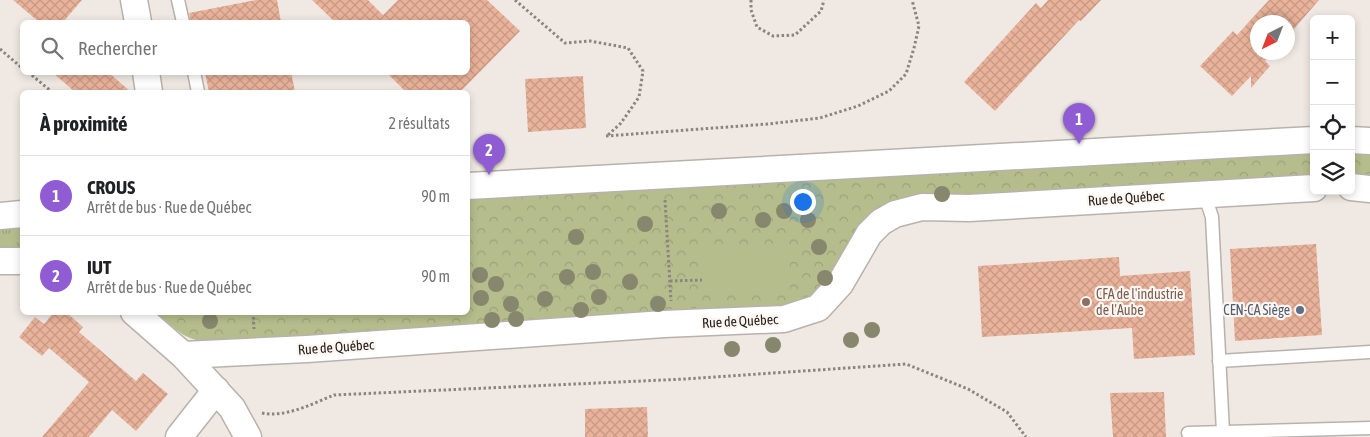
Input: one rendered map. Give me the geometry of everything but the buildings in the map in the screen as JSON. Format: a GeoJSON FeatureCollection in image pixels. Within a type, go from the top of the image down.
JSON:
{"type":"FeatureCollection","features":[{"type":"Feature","properties":{"kind":"street"},"geometry":{"type":"LineString","coordinates":[[134,0],[138,20]]}},
{"type":"Feature","properties":{"kind":"street"},"geometry":{"type":"LineString","coordinates":[[146,75],[149,90]]}},
{"type":"Feature","properties":{"kind":"street"},"geometry":{"type":"LineString","coordinates":[[470,186],[1310,140]]}},
{"type":"Feature","properties":{"kind":"street"},"geometry":{"type":"LineString","coordinates":[[1355,140],[1370,141]]}},
{"type":"Feature","properties":{"kind":"street"},"geometry":{"type":"LineString","coordinates":[[1355,187],[1370,189]]}},
{"type":"Feature","properties":{"kind":"street","name":"Rue de Québec"},"geometry":{"type":"LineString","coordinates":[[183,355],[307,349],[672,324],[784,319],[818,308],[840,284],[868,234],[881,222],[895,214],[922,208],[969,208],[1310,188]]}},
{"type":"Feature","properties":{"kind":"street"},"geometry":{"type":"LineString","coordinates":[[0,216],[20,214]]}},
{"type":"Feature","properties":{"kind":"street"},"geometry":{"type":"LineString","coordinates":[[0,262],[20,261]]}},
{"type":"Feature","properties":{"kind":"street"},"geometry":{"type":"LineString","coordinates":[[137,315],[183,355],[224,399],[248,437]]}},
{"type":"Feature","properties":{"kind":"street"},"geometry":{"type":"LineString","coordinates":[[179,437],[224,399]]}},
{"type":"Feature","properties":{"kind":"lane"},"geometry":{"type":"LineString","coordinates":[[178,0],[183,20]]}},
{"type":"Feature","properties":{"kind":"lane"},"geometry":{"type":"LineString","coordinates":[[195,75],[198,90]]}},
{"type":"Feature","properties":{"kind":"lane"},"geometry":{"type":"LineString","coordinates":[[1204,193],[1212,217],[1223,432]]}},
{"type":"Feature","properties":{"kind":"lane"},"geometry":{"type":"LineString","coordinates":[[1219,361],[1370,352]]}},
{"type":"Feature","properties":{"kind":"lane"},"geometry":{"type":"LineString","coordinates":[[1188,433],[1370,428]]}},
{"type":"Feature","properties":{"kind":"path"},"geometry":{"type":"LineString","coordinates":[[515,0],[564,43],[590,41],[628,48],[643,71],[639,97],[622,123],[606,136],[768,124],[820,118],[858,106],[889,91],[906,74],[919,26],[912,0]]}},
{"type":"Feature","properties":{"kind":"path"},"geometry":{"type":"LineString","coordinates":[[751,0],[751,10],[757,27],[773,36],[795,34],[821,11],[824,0]]}},
{"type":"Feature","properties":{"kind":"path"},"geometry":{"type":"LineString","coordinates":[[0,49],[20,66]]}},
{"type":"Feature","properties":{"kind":"path"},"geometry":{"type":"LineString","coordinates":[[32,75],[50,90]]}},
{"type":"Feature","properties":{"kind":"path"},"geometry":{"type":"LineString","coordinates":[[665,193],[672,324]]}},
{"type":"Feature","properties":{"kind":"path"},"geometry":{"type":"LineString","coordinates":[[670,280],[702,280]]}},
{"type":"Feature","properties":{"kind":"path"},"geometry":{"type":"LineString","coordinates":[[224,399],[271,415],[300,408],[334,395],[686,379],[906,364],[968,389],[1007,412],[1026,437]]}},
{"type":"Feature","properties":{"kind":"green space"},"geometry":{"type":"Polygon","coordinates":[[[1310,147],[1310,182],[918,200],[831,285],[802,308],[212,344],[188,337],[159,315],[470,315],[470,193],[1310,147]]]}},
{"type":"Feature","properties":{"kind":"green space"},"geometry":{"type":"Polygon","coordinates":[[[1355,148],[1370,150],[1370,180],[1355,181],[1355,148]]]}},
{"type":"Feature","properties":{"kind":"green space"},"geometry":{"type":"Polygon","coordinates":[[[20,221],[20,253],[0,254],[0,222],[20,221]]]}},
{"type":"Feature","properties":{"kind":"green space"},"geometry":{"type":"Polygon","coordinates":[[[789,243],[790,289],[703,292],[699,248],[789,243]]]}},
{"type":"Feature","properties":{"kind":"place","name":"CROUS"},"geometry":{"type":"Point","coordinates":[1079,144]}},
{"type":"Feature","properties":{"kind":"place","name":"IUT"},"geometry":{"type":"Point","coordinates":[489,175]}},
{"type":"Feature","properties":{"kind":"place","name":"CFA de l'industrie de l'Aube"},"geometry":{"type":"Point","coordinates":[1086,302]}},
{"type":"Feature","properties":{"kind":"place","name":"CEN-CA Siège"},"geometry":{"type":"Point","coordinates":[1300,310]}}]}
